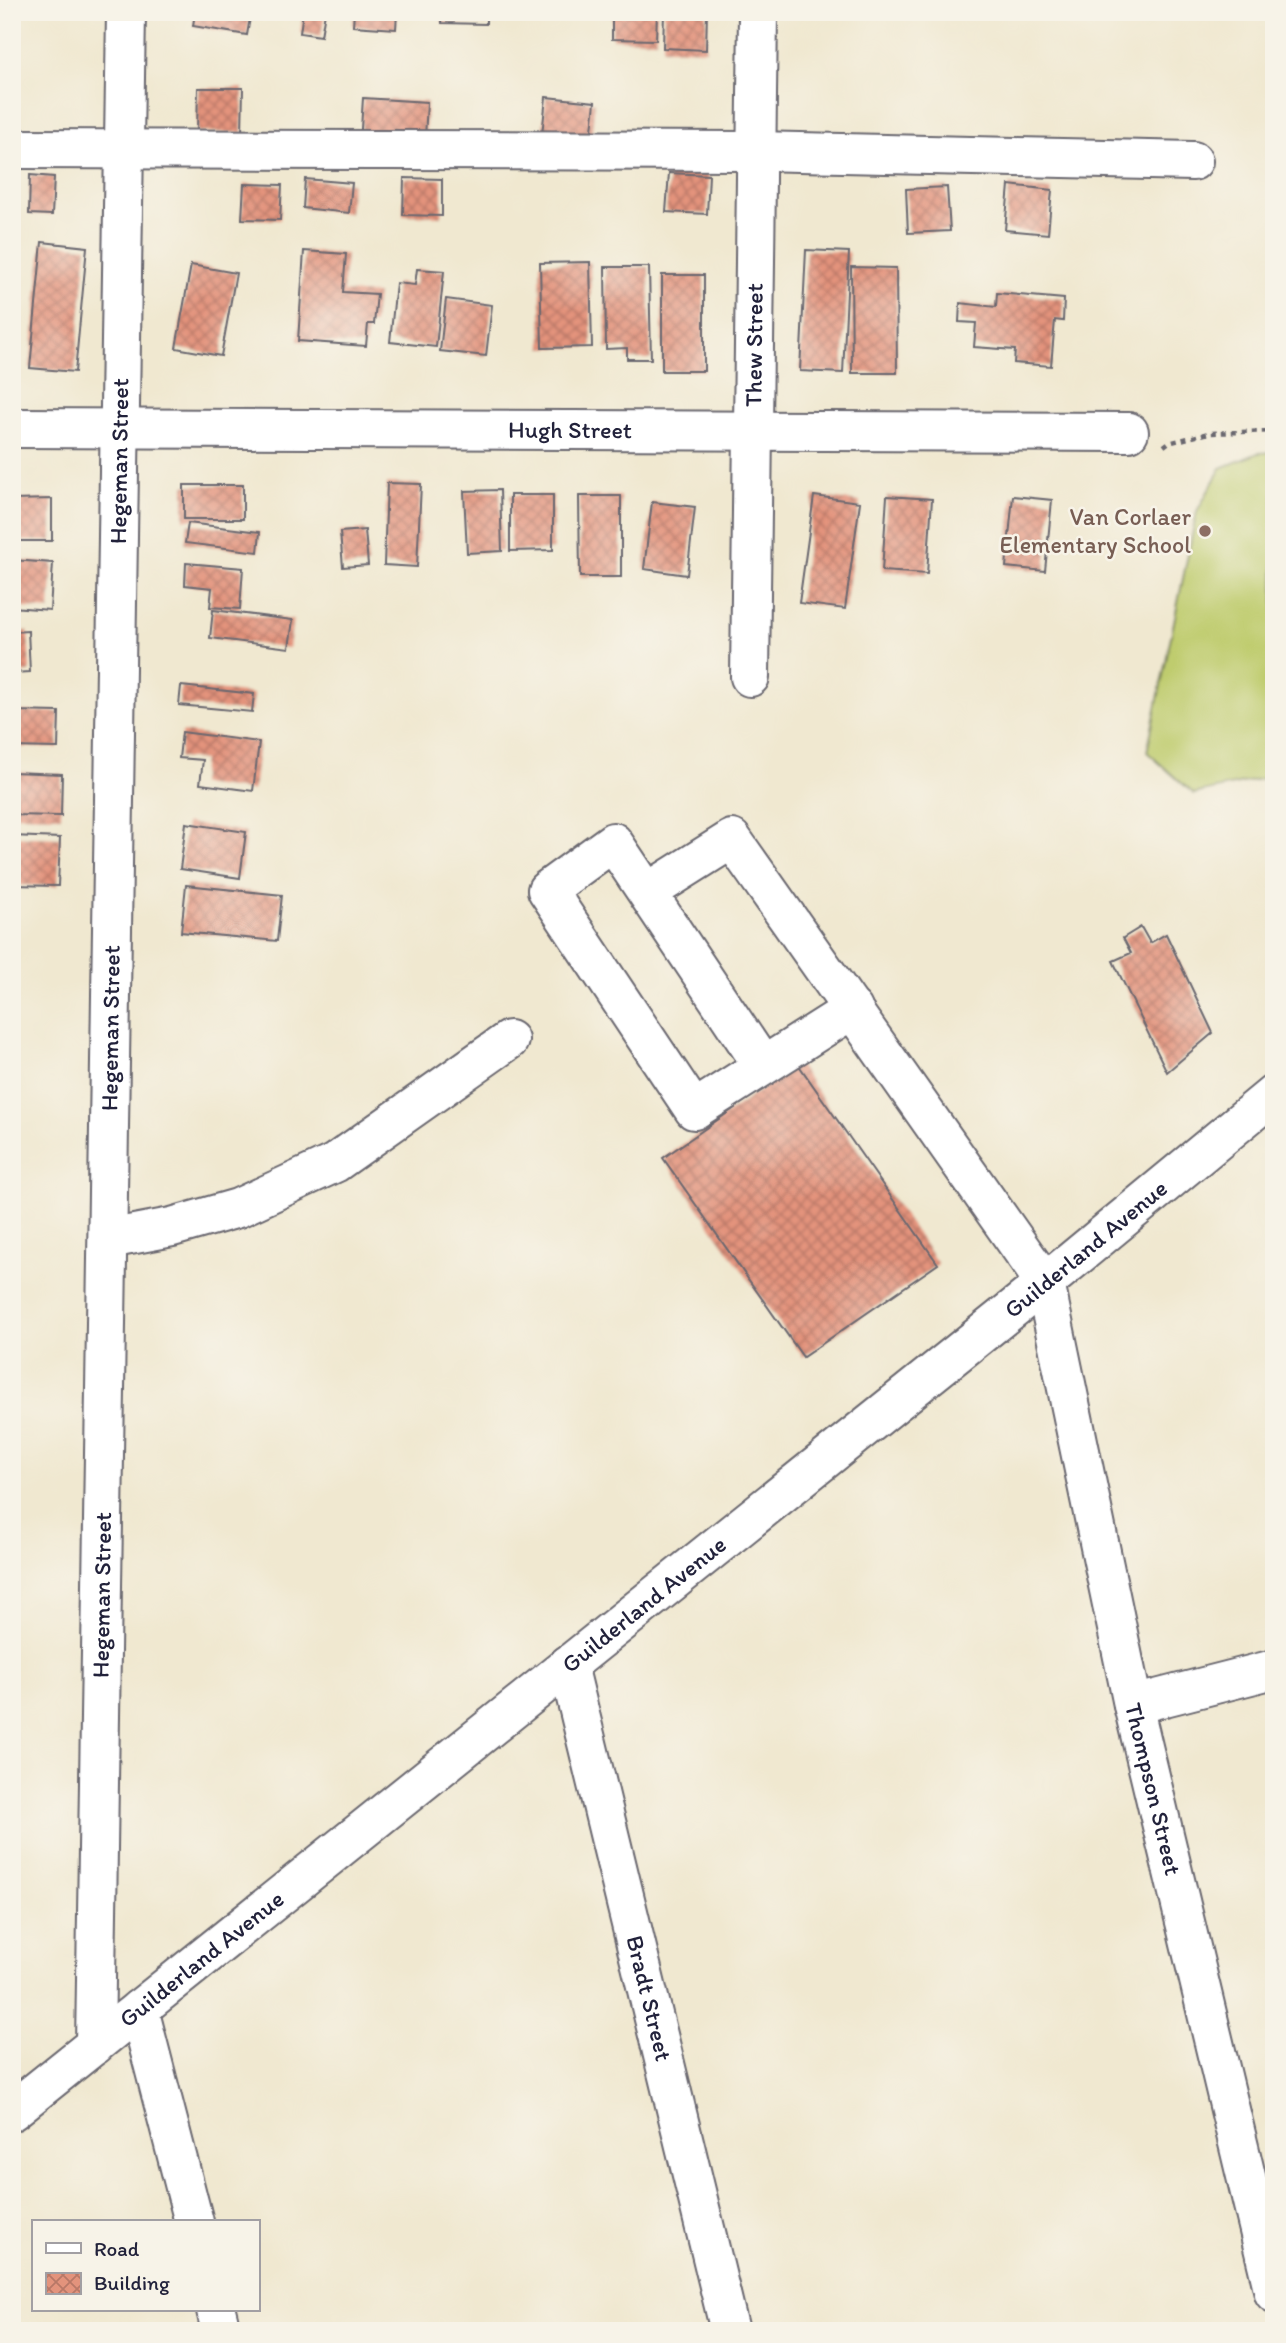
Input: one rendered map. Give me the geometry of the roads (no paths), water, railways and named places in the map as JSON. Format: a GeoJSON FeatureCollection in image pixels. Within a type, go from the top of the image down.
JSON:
{"type":"FeatureCollection","features":[{"type":"Feature","properties":{"kind":"street","name":"Hegeman Street"},"geometry":{"type":"LineString","coordinates":[[94,2045],[126,12]]}},
{"type":"Feature","properties":{"kind":"street","name":"Thew Street"},"geometry":{"type":"LineString","coordinates":[[750,677],[758,12]]}},
{"type":"Feature","properties":{"kind":"street"},"geometry":{"type":"LineString","coordinates":[[12,149],[756,151],[1193,162]]}},
{"type":"Feature","properties":{"kind":"street","name":"Hugh Street"},"geometry":{"type":"LineString","coordinates":[[12,428],[752,431],[1143,442]]}},
{"type":"Feature","properties":{"kind":"street"},"geometry":{"type":"LineString","coordinates":[[648,892],[732,839],[1045,1283]]}},
{"type":"Feature","properties":{"kind":"street"},"geometry":{"type":"LineString","coordinates":[[763,1066],[613,842],[547,890],[694,1110],[853,1009]]}},
{"type":"Feature","properties":{"kind":"street"},"geometry":{"type":"LineString","coordinates":[[107,1240],[173,1227],[238,1208],[335,1163],[509,1040]]}},
{"type":"Feature","properties":{"kind":"street","name":"Guilderland Avenue"},"geometry":{"type":"LineString","coordinates":[[12,2111],[1045,1283],[1274,1094]]}},
{"type":"Feature","properties":{"kind":"street","name":"Thompson Street"},"geometry":{"type":"LineString","coordinates":[[1045,1283],[1133,1705],[1263,2195],[1274,2293]]}},
{"type":"Feature","properties":{"kind":"street","name":"Bradt Street"},"geometry":{"type":"LineString","coordinates":[[568,1665],[730,2331]]}},
{"type":"Feature","properties":{"kind":"street"},"geometry":{"type":"LineString","coordinates":[[1133,1705],[1274,1669]]}},
{"type":"Feature","properties":{"kind":"street"},"geometry":{"type":"LineString","coordinates":[[139,2008],[193,2220]]}},
{"type":"Feature","properties":{"kind":"street"},"geometry":{"type":"LineString","coordinates":[[216,2312],[221,2331]]}},
{"type":"Feature","properties":{"kind":"place","name":"Van Corlaer Elementary School"},"geometry":{"type":"Point","coordinates":[1205,531]}}]}
